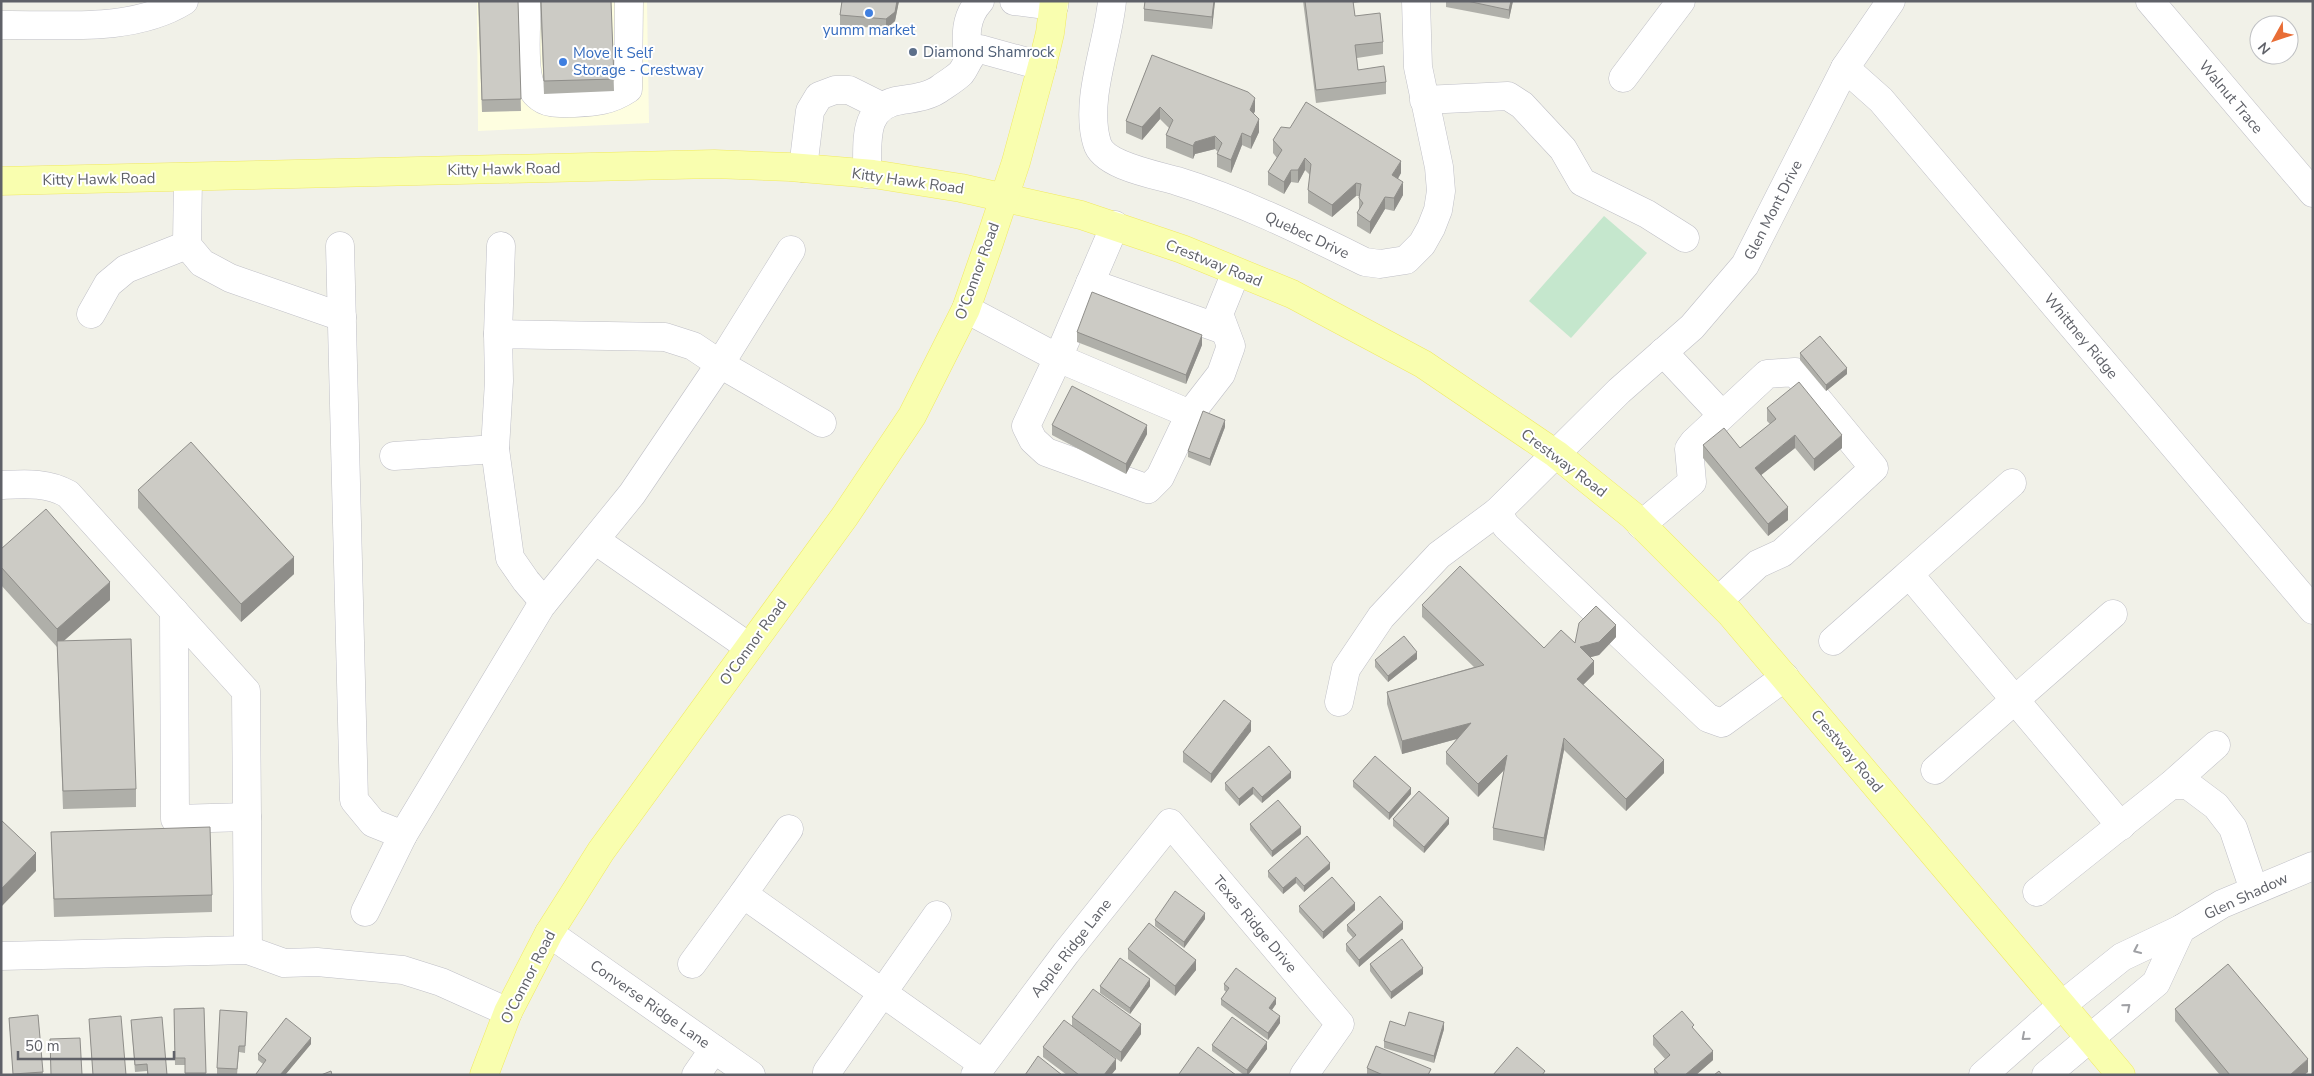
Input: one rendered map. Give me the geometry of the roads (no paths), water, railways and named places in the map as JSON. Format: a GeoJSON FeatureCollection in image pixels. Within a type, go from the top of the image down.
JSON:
{"type":"FeatureCollection","features":[{"type":"Feature","properties":{"kind":"main road"},"geometry":{"type":"LineString","coordinates":[[1004,199],[1018,156],[1042,66],[1054,4]]}},
{"type":"Feature","properties":{"kind":"main road","name":"Kitty Hawk Road"},"geometry":{"type":"LineString","coordinates":[[1,181],[714,164],[803,168],[867,174],[961,188],[1004,199]]}},
{"type":"Feature","properties":{"kind":"main road","name":"Crestway Road"},"geometry":{"type":"LineString","coordinates":[[1004,199],[1081,215],[1114,225],[1292,294],[1423,364],[1556,454],[1642,525],[1718,601],[2121,1075]]}},
{"type":"Feature","properties":{"kind":"main road","name":"O'Connor Road"},"geometry":{"type":"LineString","coordinates":[[484,1075],[508,1012],[550,933],[601,851],[845,516],[912,416],[966,309],[1004,199]]}},
{"type":"Feature","properties":{"kind":"street"},"geometry":{"type":"LineString","coordinates":[[1,25],[121,23],[168,11],[184,1]]}},
{"type":"Feature","properties":{"kind":"street"},"geometry":{"type":"LineString","coordinates":[[527,1],[527,78],[536,95],[553,103],[603,102],[618,96],[628,89],[629,1]]}},
{"type":"Feature","properties":{"kind":"street"},"geometry":{"type":"LineString","coordinates":[[867,174],[870,121],[881,106],[893,101],[925,96],[941,89],[962,72],[968,58],[967,22],[973,9],[980,1]]}},
{"type":"Feature","properties":{"kind":"street"},"geometry":{"type":"LineString","coordinates":[[1014,1],[1054,4]]}},
{"type":"Feature","properties":{"kind":"street","name":"Quebec Drive"},"geometry":{"type":"LineString","coordinates":[[1112,1],[1110,20],[1098,76],[1092,125],[1097,146],[1110,159],[1132,168],[1179,181],[1271,216],[1365,262],[1380,264],[1406,260],[1422,244],[1438,210],[1441,191],[1440,166],[1418,67],[1416,1]]}},
{"type":"Feature","properties":{"kind":"street"},"geometry":{"type":"LineString","coordinates":[[1624,78],[1681,1]]}},
{"type":"Feature","properties":{"kind":"street","name":"Glen Mont Drive"},"geometry":{"type":"LineString","coordinates":[[1339,702],[1346,669],[1381,617],[1439,555],[1497,512],[1619,391],[1692,327],[1745,266],[1844,68],[1891,1]]}},
{"type":"Feature","properties":{"kind":"street","name":"Walnut Trace"},"geometry":{"type":"LineString","coordinates":[[2150,1],[2313,193]]}},
{"type":"Feature","properties":{"kind":"street"},"geometry":{"type":"LineString","coordinates":[[968,58],[980,49],[1042,66]]}},
{"type":"Feature","properties":{"kind":"street","name":"Whittney Ridge"},"geometry":{"type":"LineString","coordinates":[[1844,68],[1881,100],[2313,610]]}},
{"type":"Feature","properties":{"kind":"street"},"geometry":{"type":"LineString","coordinates":[[803,168],[810,111],[819,96],[835,90],[849,90],[881,106]]}},
{"type":"Feature","properties":{"kind":"street"},"geometry":{"type":"LineString","coordinates":[[1424,100],[1508,96],[1522,105],[1563,149],[1582,182],[1647,214],[1686,238]]}},
{"type":"Feature","properties":{"kind":"street"},"geometry":{"type":"LineString","coordinates":[[188,177],[187,245],[202,263],[230,278],[342,317]]}},
{"type":"Feature","properties":{"kind":"street"},"geometry":{"type":"LineString","coordinates":[[1114,225],[1058,358],[1026,426],[1033,440],[1046,452],[1148,489],[1160,477],[1190,414],[1221,374],[1230,346],[1219,314],[1236,272]]}},
{"type":"Feature","properties":{"kind":"street"},"geometry":{"type":"LineString","coordinates":[[91,314],[108,284],[126,269],[187,245]]}},
{"type":"Feature","properties":{"kind":"street"},"geometry":{"type":"LineString","coordinates":[[340,246],[354,800],[373,823],[403,835]]}},
{"type":"Feature","properties":{"kind":"street"},"geometry":{"type":"LineString","coordinates":[[501,246],[498,334],[499,381],[495,449],[510,558],[526,582],[544,602]]}},
{"type":"Feature","properties":{"kind":"street"},"geometry":{"type":"LineString","coordinates":[[365,912],[403,835],[544,602],[632,494],[720,364],[791,250]]}},
{"type":"Feature","properties":{"kind":"street"},"geometry":{"type":"LineString","coordinates":[[1090,283],[1224,330]]}},
{"type":"Feature","properties":{"kind":"street"},"geometry":{"type":"LineString","coordinates":[[966,309],[1058,358],[1190,414]]}},
{"type":"Feature","properties":{"kind":"street"},"geometry":{"type":"LineString","coordinates":[[498,334],[665,337],[693,346],[720,364],[822,422]]}},
{"type":"Feature","properties":{"kind":"street"},"geometry":{"type":"LineString","coordinates":[[1663,352],[1722,415]]}},
{"type":"Feature","properties":{"kind":"street"},"geometry":{"type":"LineString","coordinates":[[1642,525],[1692,482],[1689,448],[1767,374],[1795,372],[1874,468],[1782,553],[1758,564],[1718,601]]}},
{"type":"Feature","properties":{"kind":"street"},"geometry":{"type":"LineString","coordinates":[[394,456],[495,449]]}},
{"type":"Feature","properties":{"kind":"street"},"geometry":{"type":"LineString","coordinates":[[1833,640],[2012,483]]}},
{"type":"Feature","properties":{"kind":"street"},"geometry":{"type":"LineString","coordinates":[[1,485],[38,484],[55,486],[68,494],[246,691],[248,950]]}},
{"type":"Feature","properties":{"kind":"street"},"geometry":{"type":"LineString","coordinates":[[1497,512],[1506,526],[1708,718],[1722,723],[1784,677]]}},
{"type":"Feature","properties":{"kind":"street"},"geometry":{"type":"LineString","coordinates":[[595,540],[749,647]]}},
{"type":"Feature","properties":{"kind":"street"},"geometry":{"type":"LineString","coordinates":[[1909,574],[2121,826]]}},
{"type":"Feature","properties":{"kind":"street"},"geometry":{"type":"LineString","coordinates":[[174,611],[176,819],[247,817]]}},
{"type":"Feature","properties":{"kind":"street"},"geometry":{"type":"LineString","coordinates":[[1934,770],[2113,614]]}},
{"type":"Feature","properties":{"kind":"street"},"geometry":{"type":"LineString","coordinates":[[2037,892],[2171,785],[2216,745]]}},
{"type":"Feature","properties":{"kind":"street"},"geometry":{"type":"LineString","coordinates":[[2171,785],[2188,785],[2216,806],[2233,828],[2254,890]]}},
{"type":"Feature","properties":{"kind":"street","name":"Texas Ridge Drive"},"geometry":{"type":"LineString","coordinates":[[1170,823],[1340,1024],[1304,1075]]}},
{"type":"Feature","properties":{"kind":"street","name":"Apple Ridge Lane"},"geometry":{"type":"LineString","coordinates":[[979,1069],[1066,953],[1170,823]]}},
{"type":"Feature","properties":{"kind":"street"},"geometry":{"type":"LineString","coordinates":[[692,964],[788,829]]}},
{"type":"Feature","properties":{"kind":"street","name":"Glen Shadow"},"geometry":{"type":"LineString","coordinates":[[1984,1074],[2062,1005],[2122,956],[2181,929],[2222,904],[2313,866]]}},
{"type":"Feature","properties":{"kind":"street"},"geometry":{"type":"LineString","coordinates":[[743,894],[883,993],[979,1069]]}},
{"type":"Feature","properties":{"kind":"street"},"geometry":{"type":"LineString","coordinates":[[826,1072],[937,915]]}},
{"type":"Feature","properties":{"kind":"street"},"geometry":{"type":"LineString","coordinates":[[2046,1075],[2156,983],[2181,929]]}},
{"type":"Feature","properties":{"kind":"street","name":"Converse Ridge Lane"},"geometry":{"type":"LineString","coordinates":[[550,933],[751,1075]]}},
{"type":"Feature","properties":{"kind":"street"},"geometry":{"type":"LineString","coordinates":[[1,956],[248,950],[284,963],[317,962],[403,970],[441,982],[508,1012]]}},
{"type":"Feature","properties":{"kind":"street"},"geometry":{"type":"LineString","coordinates":[[696,1075],[714,1049]]}},
{"type":"Feature","properties":{"kind":"place","name":"yumm market"},"geometry":{"type":"Point","coordinates":[869,13]}},
{"type":"Feature","properties":{"kind":"place","name":"Diamond Shamrock"},"geometry":{"type":"Point","coordinates":[913,52]}},
{"type":"Feature","properties":{"kind":"place","name":"Move It Self Storage - Crestway"},"geometry":{"type":"Point","coordinates":[563,62]}}]}
